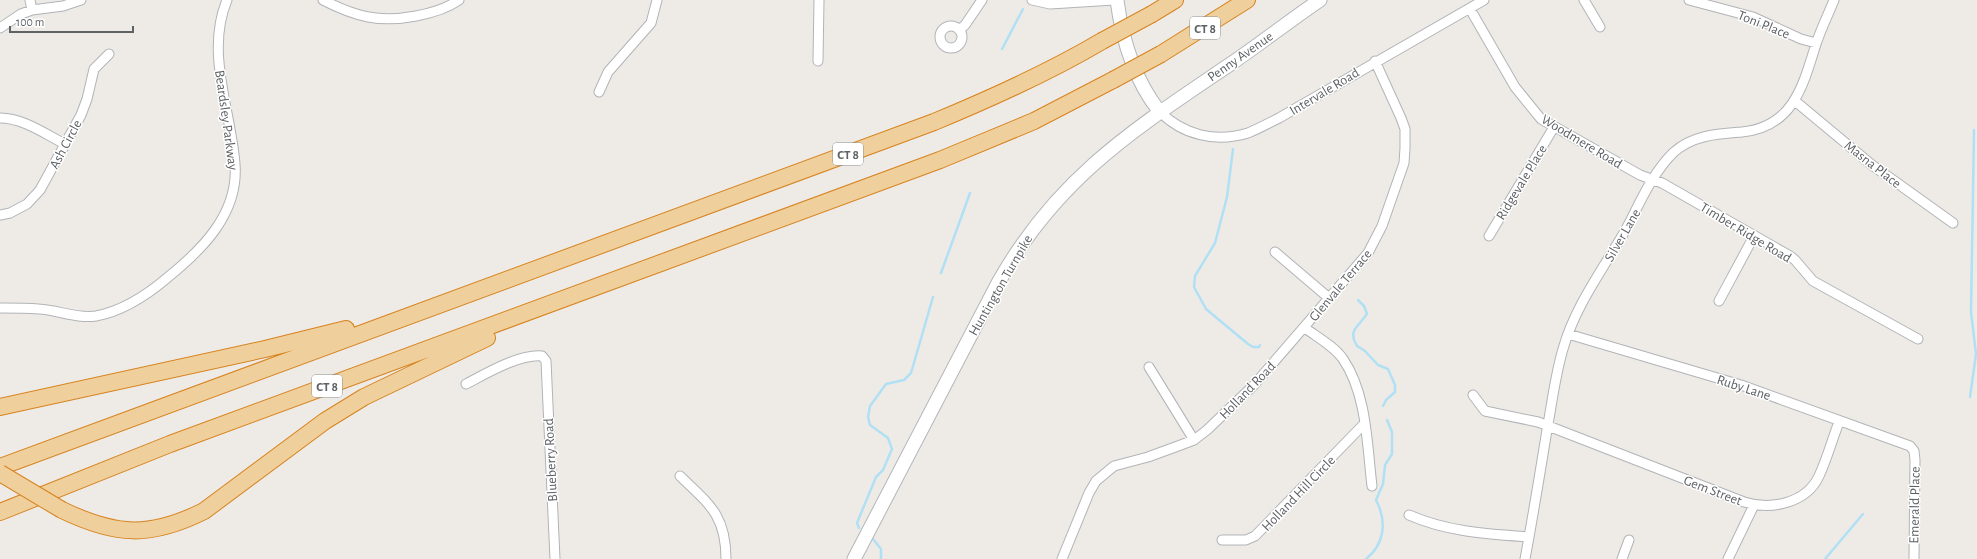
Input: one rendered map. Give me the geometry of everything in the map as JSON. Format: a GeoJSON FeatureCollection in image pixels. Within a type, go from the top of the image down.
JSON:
{"type":"FeatureCollection","features":[{"type":"Feature","properties":{"kind":"highway","name":"CT 8"},"geometry":{"type":"LineString","coordinates":[[0,467],[955,113],[1043,74],[1175,0]]}},
{"type":"Feature","properties":{"kind":"highway","name":"CT 8"},"geometry":{"type":"LineString","coordinates":[[0,512],[170,444],[940,160],[1034,121],[1113,80],[1161,54],[1247,0]]}},
{"type":"Feature","properties":{"kind":"highway"},"geometry":{"type":"LineString","coordinates":[[0,474],[62,510],[88,522],[118,530],[153,530],[184,521],[204,512],[325,421],[364,397],[458,351],[529,320],[598,295],[656,266]]}},
{"type":"Feature","properties":{"kind":"highway"},"geometry":{"type":"LineString","coordinates":[[0,407],[257,351],[363,325],[527,272]]}},
{"type":"Feature","properties":{"kind":"main road"},"geometry":{"type":"LineString","coordinates":[[1116,0],[1123,34],[1128,48],[1144,89],[1159,111]]}},
{"type":"Feature","properties":{"kind":"main road","name":"Penny Avenue"},"geometry":{"type":"LineString","coordinates":[[1159,111],[1230,64],[1320,0]]}},
{"type":"Feature","properties":{"kind":"main road","name":"Huntington Turnpike"},"geometry":{"type":"LineString","coordinates":[[854,559],[998,283],[1019,247],[1046,212],[1072,183],[1106,152],[1159,111]]}},
{"type":"Feature","properties":{"kind":"street"},"geometry":{"type":"LineString","coordinates":[[30,0],[32,10]]}},
{"type":"Feature","properties":{"kind":"street"},"geometry":{"type":"LineString","coordinates":[[0,28],[21,14],[32,10],[63,6],[81,0]]}},
{"type":"Feature","properties":{"kind":"street","name":"Beardsley Parkway"},"geometry":{"type":"LineString","coordinates":[[0,308],[41,309],[78,316],[95,316],[113,312],[153,290],[190,260],[214,233],[229,205],[234,186],[235,165],[232,138],[222,86],[218,50],[218,33],[227,0]]}},
{"type":"Feature","properties":{"kind":"street"},"geometry":{"type":"LineString","coordinates":[[323,0],[352,14],[384,20],[432,13],[451,6],[459,0]]}},
{"type":"Feature","properties":{"kind":"street"},"geometry":{"type":"LineString","coordinates":[[599,92],[608,72],[651,22],[657,0]]}},
{"type":"Feature","properties":{"kind":"street"},"geometry":{"type":"LineString","coordinates":[[818,61],[819,0]]}},
{"type":"Feature","properties":{"kind":"street"},"geometry":{"type":"LineString","coordinates":[[959,30],[965,25],[982,0]]}},
{"type":"Feature","properties":{"kind":"street"},"geometry":{"type":"LineString","coordinates":[[1032,0],[1050,4],[1116,0]]}},
{"type":"Feature","properties":{"kind":"street","name":"Intervale Road"},"geometry":{"type":"LineString","coordinates":[[1159,111],[1170,122],[1191,133],[1212,136],[1236,136],[1249,132],[1279,118],[1375,61],[1484,0]]}},
{"type":"Feature","properties":{"kind":"street"},"geometry":{"type":"LineString","coordinates":[[1584,0],[1600,27]]}},
{"type":"Feature","properties":{"kind":"street","name":"Toni Place"},"geometry":{"type":"LineString","coordinates":[[1688,0],[1753,17],[1801,39],[1816,43]]}},
{"type":"Feature","properties":{"kind":"street","name":"Silver Lane"},"geometry":{"type":"LineString","coordinates":[[1525,559],[1554,384],[1568,334],[1585,297],[1598,278],[1653,179],[1673,153],[1682,146],[1702,137],[1747,131],[1763,127],[1775,120],[1795,101],[1802,86],[1816,43],[1834,0]]}},
{"type":"Feature","properties":{"kind":"street","name":"Woodmere Road"},"geometry":{"type":"LineString","coordinates":[[1470,9],[1515,86],[1541,119],[1640,175],[1653,179]]}},
{"type":"Feature","properties":{"kind":"street","name":"Ash Circle"},"geometry":{"type":"LineString","coordinates":[[0,215],[16,210],[34,198],[47,179],[87,99],[94,69],[109,54]]}},
{"type":"Feature","properties":{"kind":"street","name":"Glenvale Terrace"},"geometry":{"type":"LineString","coordinates":[[1305,328],[1368,253],[1376,241],[1404,163],[1405,129],[1375,61]]}},
{"type":"Feature","properties":{"kind":"street","name":"Masna Place"},"geometry":{"type":"LineString","coordinates":[[1795,101],[1872,165],[1953,223]]}},
{"type":"Feature","properties":{"kind":"street"},"geometry":{"type":"LineString","coordinates":[[0,118],[13,119],[22,122],[65,144]]}},
{"type":"Feature","properties":{"kind":"street","name":"Ridgevale Place"},"geometry":{"type":"LineString","coordinates":[[1489,236],[1554,127]]}},
{"type":"Feature","properties":{"kind":"street","name":"Timber Ridge Road"},"geometry":{"type":"LineString","coordinates":[[1653,179],[1662,182],[1795,260],[1813,281],[1821,286],[1918,339]]}},
{"type":"Feature","properties":{"kind":"street"},"geometry":{"type":"LineString","coordinates":[[1719,301],[1754,236]]}},
{"type":"Feature","properties":{"kind":"street"},"geometry":{"type":"LineString","coordinates":[[1274,252],[1329,298]]}},
{"type":"Feature","properties":{"kind":"street"},"geometry":{"type":"LineString","coordinates":[[1305,328],[1328,344],[1342,358],[1358,393],[1364,424],[1372,486]]}},
{"type":"Feature","properties":{"kind":"street","name":"Holland Road"},"geometry":{"type":"LineString","coordinates":[[1062,559],[1089,493],[1096,481],[1114,466],[1148,457],[1194,440],[1216,422],[1249,390],[1305,328]]}},
{"type":"Feature","properties":{"kind":"street","name":"Ruby Lane"},"geometry":{"type":"LineString","coordinates":[[1568,334],[1741,385],[1839,422],[1904,443],[1914,451]]}},
{"type":"Feature","properties":{"kind":"street","name":"Blueberry Road"},"geometry":{"type":"LineString","coordinates":[[466,384],[501,367],[526,358],[542,356],[546,361],[555,559]]}},
{"type":"Feature","properties":{"kind":"street"},"geometry":{"type":"LineString","coordinates":[[1149,367],[1194,440]]}},
{"type":"Feature","properties":{"kind":"street","name":"Gem Street"},"geometry":{"type":"LineString","coordinates":[[1473,395],[1485,411],[1538,422],[1754,505],[1774,506],[1802,495],[1812,487],[1819,477],[1839,422]]}},
{"type":"Feature","properties":{"kind":"street","name":"Holland Hill Circle"},"geometry":{"type":"LineString","coordinates":[[1222,540],[1246,540],[1255,536],[1364,424]]}},
{"type":"Feature","properties":{"kind":"street","name":"Emerald Place"},"geometry":{"type":"LineString","coordinates":[[1914,451],[1914,559]]}},
{"type":"Feature","properties":{"kind":"street"},"geometry":{"type":"LineString","coordinates":[[680,476],[707,502],[717,515],[724,533],[726,559]]}},
{"type":"Feature","properties":{"kind":"street"},"geometry":{"type":"LineString","coordinates":[[1728,559],[1754,505]]}},
{"type":"Feature","properties":{"kind":"street"},"geometry":{"type":"LineString","coordinates":[[1409,515],[1445,528],[1468,533],[1529,537]]}},
{"type":"Feature","properties":{"kind":"street"},"geometry":{"type":"LineString","coordinates":[[1622,559],[1629,540]]}},
{"type":"Feature","properties":{"kind":"waterway"},"geometry":{"type":"LineString","coordinates":[[1002,49],[1023,9]]}},
{"type":"Feature","properties":{"kind":"waterway"},"geometry":{"type":"LineString","coordinates":[[1970,397],[1976,354],[1971,312],[1974,130]]}},
{"type":"Feature","properties":{"kind":"waterway"},"geometry":{"type":"LineString","coordinates":[[1233,149],[1227,197],[1215,243],[1195,276],[1194,287],[1206,309],[1248,344],[1253,347],[1259,347],[1260,345]]}},
{"type":"Feature","properties":{"kind":"waterway"},"geometry":{"type":"LineString","coordinates":[[941,273],[970,193]]}},
{"type":"Feature","properties":{"kind":"waterway"},"geometry":{"type":"LineString","coordinates":[[859,528],[857,523],[876,477],[883,470],[892,449],[888,438],[870,425],[868,417],[870,406],[886,384],[904,380],[911,373],[933,297]]}},
{"type":"Feature","properties":{"kind":"waterway"},"geometry":{"type":"LineString","coordinates":[[1358,300],[1364,306],[1367,314],[1355,329],[1353,334],[1354,340],[1357,346],[1365,351],[1378,365],[1388,369],[1395,385],[1395,392],[1386,400],[1383,406]]}},
{"type":"Feature","properties":{"kind":"waterway"},"geometry":{"type":"LineString","coordinates":[[1366,559],[1377,546],[1382,532],[1382,516],[1376,500],[1383,484],[1385,465],[1392,454],[1392,432],[1387,420]]}},
{"type":"Feature","properties":{"kind":"waterway"},"geometry":{"type":"LineString","coordinates":[[1825,559],[1863,514]]}},
{"type":"Feature","properties":{"kind":"waterway"},"geometry":{"type":"LineString","coordinates":[[873,539],[881,549],[881,559]]}}]}
